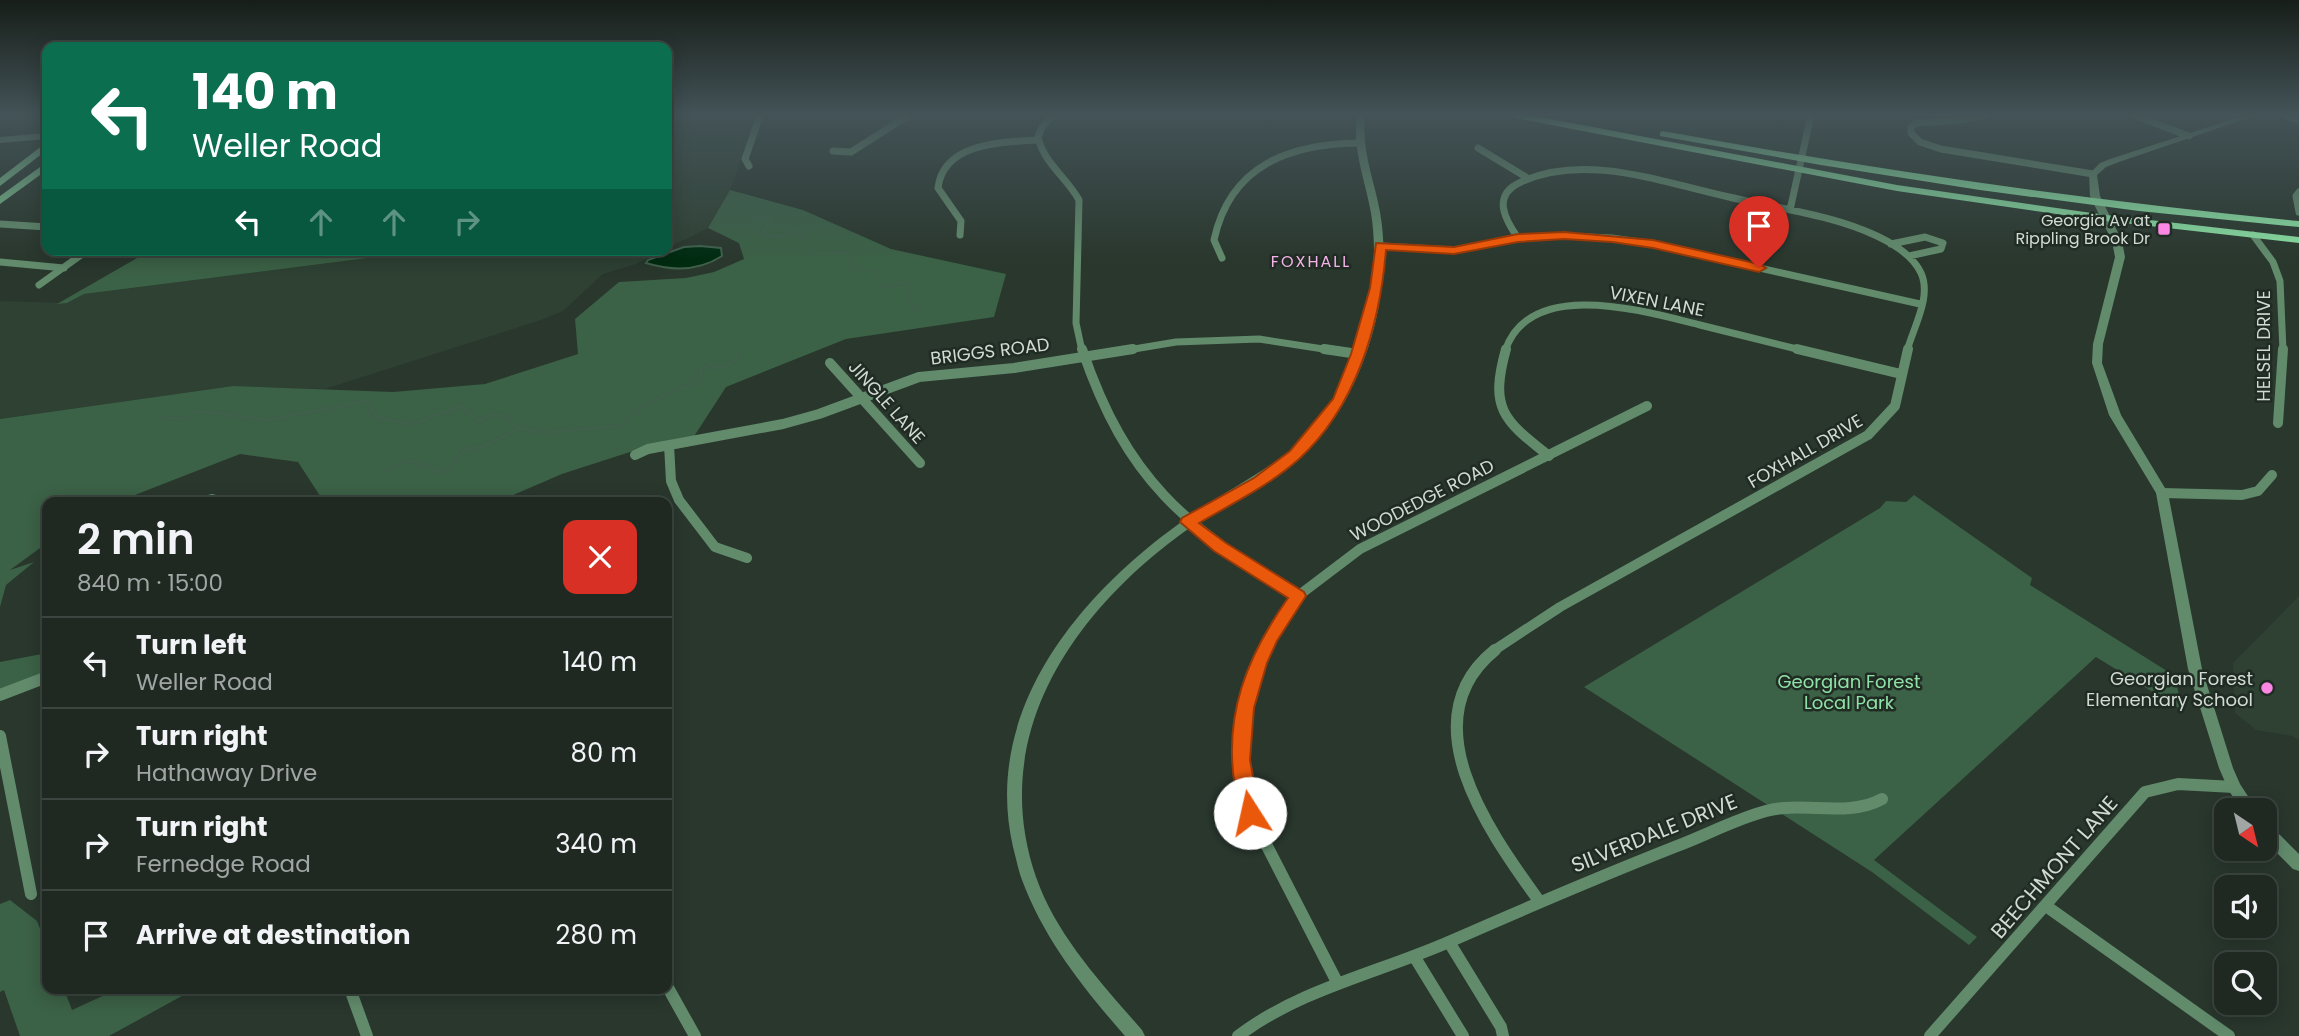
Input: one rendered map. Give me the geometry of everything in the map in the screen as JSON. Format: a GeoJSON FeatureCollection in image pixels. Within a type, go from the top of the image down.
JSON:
{"type":"FeatureCollection","features":[{"type":"Feature","properties":{"kind":"main road"},"geometry":{"type":"LineString","coordinates":[[0,183],[27,163]]}},
{"type":"Feature","properties":{"kind":"main road"},"geometry":{"type":"LineString","coordinates":[[1785,163],[2106,218],[2299,240]]}},
{"type":"Feature","properties":{"kind":"main road"},"geometry":{"type":"LineString","coordinates":[[1788,163],[2099,203],[2299,224]]}},
{"type":"Feature","properties":{"kind":"main road"},"geometry":{"type":"LineString","coordinates":[[0,201],[42,169]]}},
{"type":"Feature","properties":{"kind":"street"},"geometry":{"type":"LineString","coordinates":[[948,163],[939,173],[938,188],[961,221],[960,235]]}},
{"type":"Feature","properties":{"kind":"street"},"geometry":{"type":"LineString","coordinates":[[1050,163],[1075,188],[1079,200],[1076,324],[1079,342],[1111,424],[1124,449],[1153,488],[1188,522],[1220,547],[1298,596]]}},
{"type":"Feature","properties":{"kind":"street"},"geometry":{"type":"LineString","coordinates":[[1222,258],[1214,240],[1229,202],[1248,178],[1264,163]]}},
{"type":"Feature","properties":{"kind":"street"},"geometry":{"type":"LineString","coordinates":[[1136,1036],[1094,989],[1064,948],[1028,876],[1014,814],[1015,772],[1021,734],[1033,699],[1073,628],[1124,573],[1188,522],[1259,481],[1295,454],[1340,400],[1358,354],[1377,288],[1381,246],[1376,212],[1363,163]]}},
{"type":"Feature","properties":{"kind":"street"},"geometry":{"type":"LineString","coordinates":[[1503,163],[1526,177],[1506,190],[1501,201],[1501,214],[1518,238]]}},
{"type":"Feature","properties":{"kind":"street"},"geometry":{"type":"LineString","coordinates":[[2028,163],[2093,174],[2109,163]]}},
{"type":"Feature","properties":{"kind":"street"},"geometry":{"type":"LineString","coordinates":[[1790,210],[1800,166]]}},
{"type":"Feature","properties":{"kind":"street","name":"FOXHALL DRIVE"},"geometry":{"type":"LineString","coordinates":[[1526,177],[1566,170],[1597,172],[1790,210],[1851,225],[1909,256],[1924,280],[1925,290],[1901,374],[1899,395],[1891,413],[1868,435],[1556,610],[1490,653],[1472,677],[1461,704],[1458,724],[1460,757],[1468,786],[1481,817],[1539,901]]}},
{"type":"Feature","properties":{"kind":"street"},"geometry":{"type":"LineString","coordinates":[[2093,174],[2093,187],[2118,241],[2120,257],[2098,344],[2097,363],[2115,415],[2162,493],[2195,669],[2234,788],[2241,798]]}},
{"type":"Feature","properties":{"kind":"street"},"geometry":{"type":"LineString","coordinates":[[2299,192],[2296,196],[2299,212]]}},
{"type":"Feature","properties":{"kind":"street"},"geometry":{"type":"LineString","coordinates":[[0,224],[42,227]]}},
{"type":"Feature","properties":{"kind":"street","name":"HELSEL DRIVE"},"geometry":{"type":"LineString","coordinates":[[2253,235],[2274,264],[2282,306],[2278,423]]}},
{"type":"Feature","properties":{"kind":"street"},"geometry":{"type":"LineString","coordinates":[[1381,246],[1454,250],[1518,238],[1564,236],[1653,244],[1920,303]]}},
{"type":"Feature","properties":{"kind":"street"},"geometry":{"type":"LineString","coordinates":[[1891,244],[1925,237],[1943,243],[1941,249],[1909,256]]}},
{"type":"Feature","properties":{"kind":"street"},"geometry":{"type":"LineString","coordinates":[[39,285],[80,256]]}},
{"type":"Feature","properties":{"kind":"street"},"geometry":{"type":"LineString","coordinates":[[0,262],[64,268]]}},
{"type":"Feature","properties":{"kind":"street","name":"VIXEN LANE"},"geometry":{"type":"LineString","coordinates":[[1549,456],[1508,422],[1499,405],[1498,384],[1506,346],[1513,334],[1538,315],[1567,306],[1615,306],[1633,309],[1901,374]]}},
{"type":"Feature","properties":{"kind":"street","name":"BRIGGS ROAD"},"geometry":{"type":"LineString","coordinates":[[635,455],[648,449],[783,424],[819,414],[919,377],[1014,368],[1176,342],[1226,338],[1286,341],[1358,354]]}},
{"type":"Feature","properties":{"kind":"street","name":"JINGLE LANE"},"geometry":{"type":"LineString","coordinates":[[830,363],[920,463]]}},
{"type":"Feature","properties":{"kind":"street","name":"WOODEDGE ROAD"},"geometry":{"type":"LineString","coordinates":[[1338,984],[1250,813],[1240,760],[1245,708],[1258,663],[1269,638],[1298,596],[1360,549],[1647,406]]}},
{"type":"Feature","properties":{"kind":"street"},"geometry":{"type":"LineString","coordinates":[[668,445],[671,481],[680,500],[715,547],[747,558]]}},
{"type":"Feature","properties":{"kind":"street"},"geometry":{"type":"LineString","coordinates":[[2162,493],[2242,495],[2258,491],[2272,475]]}},
{"type":"Feature","properties":{"kind":"street"},"geometry":{"type":"LineString","coordinates":[[0,695],[42,679]]}},
{"type":"Feature","properties":{"kind":"street"},"geometry":{"type":"LineString","coordinates":[[0,736],[30,894]]}},
{"type":"Feature","properties":{"kind":"street","name":"BEECHMONT LANE"},"geometry":{"type":"LineString","coordinates":[[1932,1035],[2145,792],[2164,785],[2187,782],[2234,788]]}},
{"type":"Feature","properties":{"kind":"street","name":"SILVERDALE DRIVE"},"geometry":{"type":"LineString","coordinates":[[1237,1036],[1254,1024],[1338,984],[1449,942],[1539,901],[1768,810],[1847,807],[1875,803],[1882,799]]}},
{"type":"Feature","properties":{"kind":"street"},"geometry":{"type":"LineString","coordinates":[[2277,842],[2299,864]]}},
{"type":"Feature","properties":{"kind":"street"},"geometry":{"type":"LineString","coordinates":[[2046,906],[2229,1036]]}},
{"type":"Feature","properties":{"kind":"street"},"geometry":{"type":"LineString","coordinates":[[1449,942],[1501,1027],[1503,1036]]}},
{"type":"Feature","properties":{"kind":"street"},"geometry":{"type":"LineString","coordinates":[[1414,956],[1464,1036]]}},
{"type":"Feature","properties":{"kind":"street"},"geometry":{"type":"LineString","coordinates":[[352,994],[367,1036]]}},
{"type":"Feature","properties":{"kind":"street"},"geometry":{"type":"LineString","coordinates":[[671,994],[695,1036]]}},
{"type":"Feature","properties":{"kind":"shaded area"},"geometry":{"type":"Polygon","coordinates":[[[672,163],[739,163],[730,190],[708,228],[672,246],[672,163]]]}},
{"type":"Feature","properties":{"kind":"shaded area"},"geometry":{"type":"Polygon","coordinates":[[[684,247],[721,248],[722,256],[704,265],[685,268],[646,263],[659,256],[672,256],[672,251],[684,247]]]}},
{"type":"Feature","properties":{"kind":"shaded area"},"geometry":{"type":"Polygon","coordinates":[[[384,256],[651,256],[636,264],[603,274],[563,311],[541,320],[325,389],[233,386],[0,419],[0,301],[67,303],[84,294],[384,256]]]}},
{"type":"Feature","properties":{"kind":"shaded area","name":"Georgian Forest Elementary School"},"geometry":{"type":"Polygon","coordinates":[[[2299,596],[2299,740],[2292,736],[2256,730],[2235,713],[2233,663],[2299,596]]]}},
{"type":"Feature","properties":{"kind":"green space"},"geometry":{"type":"Polygon","coordinates":[[[730,190],[803,210],[891,249],[1006,274],[994,317],[846,339],[726,387],[693,438],[630,452],[562,474],[509,497],[321,497],[298,462],[240,454],[130,497],[42,497],[42,547],[10,570],[34,562],[6,585],[0,607],[0,419],[233,386],[393,392],[485,384],[578,354],[575,319],[619,282],[686,278],[714,272],[744,259],[739,243],[708,228],[730,190]]]}},
{"type":"Feature","properties":{"kind":"green space"},"geometry":{"type":"Polygon","coordinates":[[[141,256],[384,256],[84,294],[67,303],[57,304],[141,256]]]}},
{"type":"Feature","properties":{"kind":"green space","name":"Georgian Forest Local Park"},"geometry":{"type":"Polygon","coordinates":[[[1914,495],[2032,578],[2030,585],[2175,676],[2182,710],[2096,657],[1874,860],[1977,937],[1969,945],[1872,872],[1584,687],[1880,508],[1886,501],[1906,502],[1914,495]]]}},
{"type":"Feature","properties":{"kind":"green space"},"geometry":{"type":"Polygon","coordinates":[[[42,654],[42,673],[0,691],[0,662],[42,654]]]}},
{"type":"Feature","properties":{"kind":"green space"},"geometry":{"type":"Polygon","coordinates":[[[10,900],[37,921],[42,934],[42,994],[66,994],[72,1010],[107,994],[186,994],[109,1036],[20,1036],[4,990],[0,992],[0,904],[10,900]]]}},
{"type":"Feature","properties":{"kind":"waterway"},"geometry":{"type":"LineString","coordinates":[[750,216],[771,221],[762,235],[780,237],[800,229],[810,254],[849,253],[854,269],[873,271],[878,283],[885,287],[901,282],[909,285],[906,299],[925,318]]}},
{"type":"Feature","properties":{"kind":"waterway"},"geometry":{"type":"LineString","coordinates":[[381,475],[409,460],[444,473],[466,449],[485,446],[520,428],[541,433],[618,426],[641,406],[699,381],[702,368],[712,364],[715,369],[733,363],[739,353]]}},
{"type":"Feature","properties":{"kind":"waterway"},"geometry":{"type":"LineString","coordinates":[[163,418],[184,419],[199,411],[268,420],[366,401],[376,417],[411,425],[461,406],[480,421],[493,414],[507,417],[517,429]]}},
{"type":"Feature","properties":{"kind":"place","name":"Georgia Av at Rippling Brook Dr"},"geometry":{"type":"Point","coordinates":[2164,229]}},
{"type":"Feature","properties":{"kind":"place","name":"Georgian Forest Elementary School"},"geometry":{"type":"Point","coordinates":[2267,688]}},
{"type":"Feature","properties":{"kind":"district","name":"FOXHALL"},"geometry":{"type":"Point","coordinates":[1311,261]}},
{"type":"Feature","properties":{"kind":"route"},"geometry":{"type":"LineString","coordinates":[[1250,813],[1240,760],[1245,708],[1258,663],[1269,638],[1298,596],[1220,547],[1188,522],[1259,481],[1295,454],[1340,400],[1358,354],[1377,288],[1381,246],[1438,251],[1518,238],[1612,238],[1653,244],[1759,268]]}}]}
